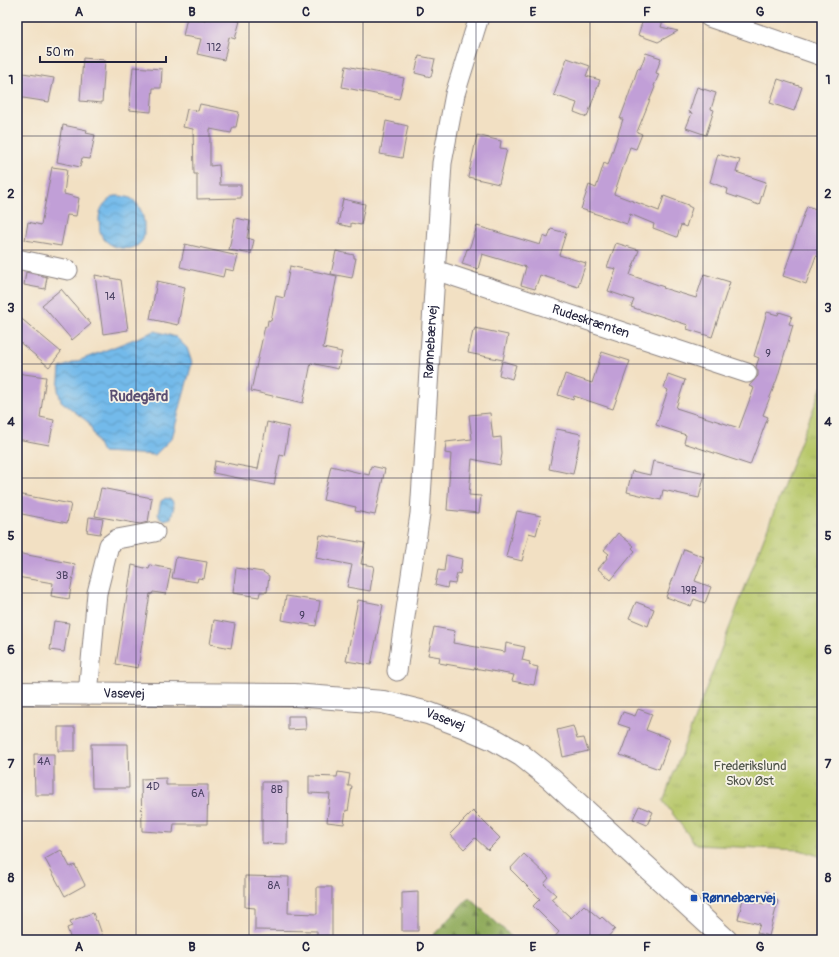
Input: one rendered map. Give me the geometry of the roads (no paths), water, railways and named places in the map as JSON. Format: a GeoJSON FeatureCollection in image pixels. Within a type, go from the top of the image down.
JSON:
{"type":"FeatureCollection","features":[{"type":"Feature","properties":{"kind":"street","name":"Rønnebærvej"},"geometry":{"type":"LineString","coordinates":[[397,671],[420,514],[442,164],[454,94],[479,17]]}},
{"type":"Feature","properties":{"kind":"street"},"geometry":{"type":"LineString","coordinates":[[709,17],[822,56]]}},
{"type":"Feature","properties":{"kind":"street"},"geometry":{"type":"LineString","coordinates":[[17,259],[68,270]]}},
{"type":"Feature","properties":{"kind":"street","name":"Rudeskrænten"},"geometry":{"type":"LineString","coordinates":[[435,270],[747,373]]}},
{"type":"Feature","properties":{"kind":"street","name":"Vasevej"},"geometry":{"type":"LineString","coordinates":[[88,695],[97,593],[109,545],[118,539],[155,532]]}},
{"type":"Feature","properties":{"kind":"street","name":"Vasevej"},"geometry":{"type":"LineString","coordinates":[[17,693],[88,695],[294,695],[384,702],[428,714],[465,727],[495,740],[521,755],[551,779],[726,940]]}},
{"type":"Feature","properties":{"kind":"water"},"geometry":{"type":"Polygon","coordinates":[[[115,196],[132,199],[141,210],[144,220],[144,237],[139,244],[133,247],[120,248],[113,246],[103,238],[100,232],[99,216],[101,208],[108,200],[115,196]]]}},
{"type":"Feature","properties":{"kind":"water"},"geometry":{"type":"Polygon","coordinates":[[[155,331],[176,337],[187,348],[192,363],[172,438],[155,455],[102,452],[88,422],[61,401],[58,390],[60,368],[155,331]]]}},
{"type":"Feature","properties":{"kind":"water"},"geometry":{"type":"Polygon","coordinates":[[[166,498],[172,500],[174,506],[171,518],[164,520],[160,519],[158,514],[161,501],[166,498]]]}},
{"type":"Feature","properties":{"kind":"place","name":"Rønnebærvej"},"geometry":{"type":"Point","coordinates":[694,898]}},
{"type":"Feature","properties":{"kind":"district","name":"Rudegård"},"geometry":{"type":"Point","coordinates":[139,396]}},
{"type":"Feature","properties":{"kind":"park label","name":"Frederikslund Skov Øst"},"geometry":{"type":"Point","coordinates":[750,774]}}]}
